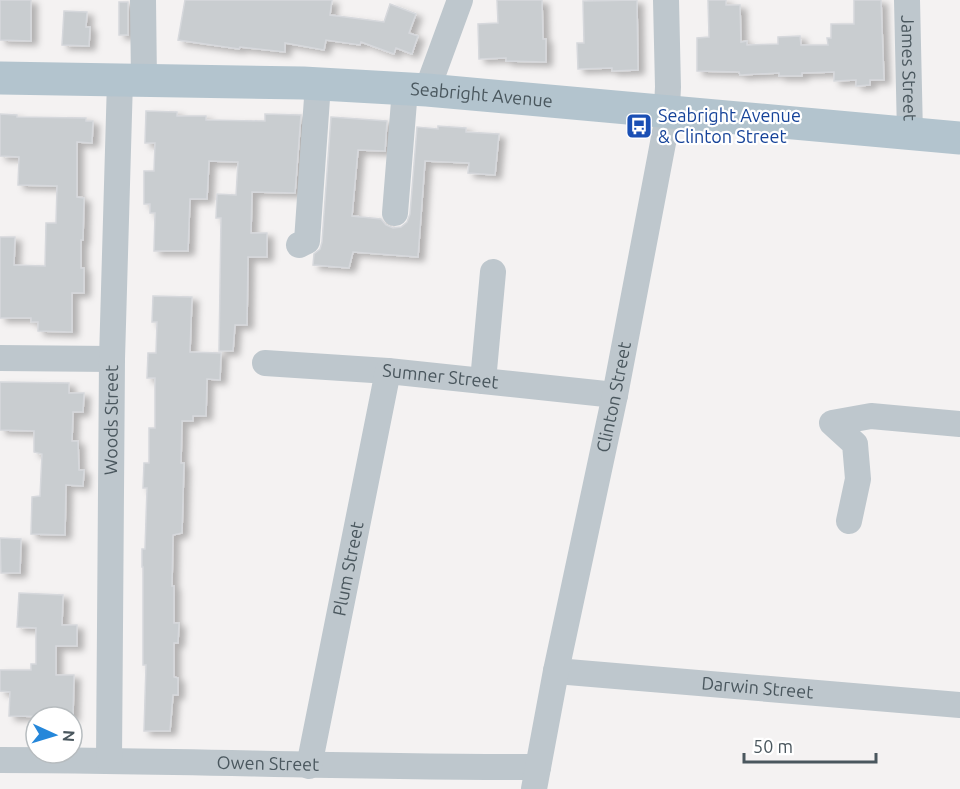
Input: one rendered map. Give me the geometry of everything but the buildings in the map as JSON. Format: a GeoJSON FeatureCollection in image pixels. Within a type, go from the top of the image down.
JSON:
{"type":"FeatureCollection","features":[{"type":"Feature","properties":{"kind":"main road","name":"Seabright Avenue"},"geometry":{"type":"LineString","coordinates":[[0,78],[318,84],[416,89],[960,138]]}},
{"type":"Feature","properties":{"kind":"street","name":"Woods Street"},"geometry":{"type":"LineString","coordinates":[[109,760],[112,359],[132,81],[143,0]]}},
{"type":"Feature","properties":{"kind":"street"},"geometry":{"type":"LineString","coordinates":[[395,213],[416,89],[460,0]]}},
{"type":"Feature","properties":{"kind":"street","name":"Clinton Street"},"geometry":{"type":"LineString","coordinates":[[536,778],[556,671],[615,395],[666,127],[669,87],[666,0]]}},
{"type":"Feature","properties":{"kind":"street","name":"James Street"},"geometry":{"type":"LineString","coordinates":[[907,0],[910,134]]}},
{"type":"Feature","properties":{"kind":"street"},"geometry":{"type":"LineString","coordinates":[[299,245],[307,241],[318,84]]}},
{"type":"Feature","properties":{"kind":"street"},"geometry":{"type":"LineString","coordinates":[[483,381],[493,272]]}},
{"type":"Feature","properties":{"kind":"street"},"geometry":{"type":"LineString","coordinates":[[0,358],[112,359]]}},
{"type":"Feature","properties":{"kind":"street","name":"Sumner Street"},"geometry":{"type":"LineString","coordinates":[[265,363],[388,371],[615,395]]}},
{"type":"Feature","properties":{"kind":"street","name":"Plum Street"},"geometry":{"type":"LineString","coordinates":[[309,766],[388,371]]}},
{"type":"Feature","properties":{"kind":"street"},"geometry":{"type":"LineString","coordinates":[[849,521],[858,479],[855,444],[832,423],[871,416],[960,424]]}},
{"type":"Feature","properties":{"kind":"street","name":"Darwin Street"},"geometry":{"type":"LineString","coordinates":[[556,671],[960,705]]}},
{"type":"Feature","properties":{"kind":"street","name":"Owen Street"},"geometry":{"type":"LineString","coordinates":[[0,760],[109,760],[309,766],[536,778]]}},
{"type":"Feature","properties":{"kind":"place","name":"Seabright Avenue & Clinton Street"},"geometry":{"type":"Point","coordinates":[639,126]}}]}
